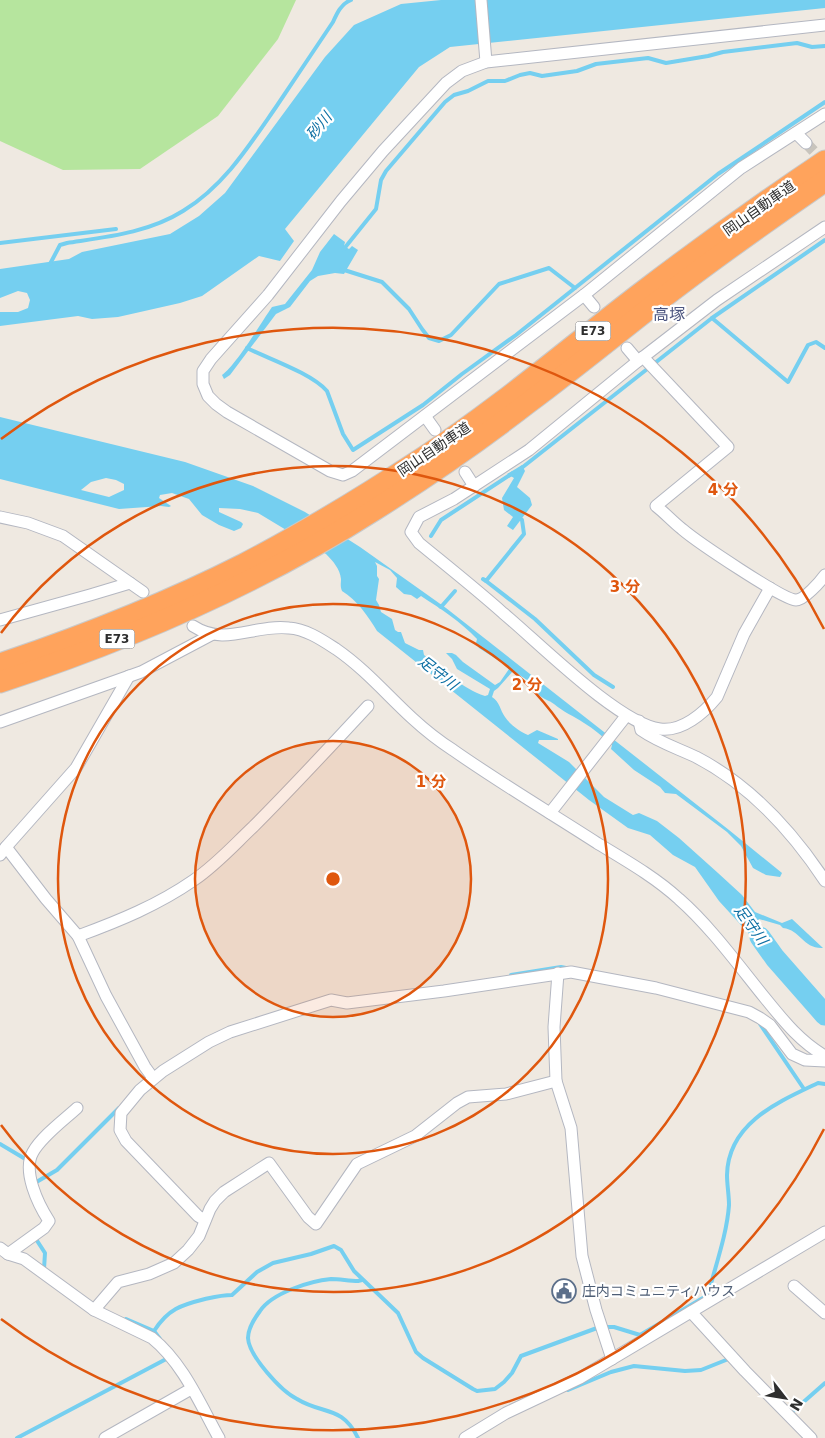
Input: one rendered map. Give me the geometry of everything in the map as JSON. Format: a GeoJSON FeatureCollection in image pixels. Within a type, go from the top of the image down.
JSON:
{"type":"FeatureCollection","features":[{"type":"Feature","properties":{"kind":"highway","name":"岡山自動車道"},"geometry":{"type":"LineString","coordinates":[[0,682],[58,663],[232,589],[319,543],[427,456],[515,393],[646,289],[825,161]]}},
{"type":"Feature","properties":{"kind":"highway","name":"岡山自動車道"},"geometry":{"type":"LineString","coordinates":[[0,664],[94,631],[210,580],[302,532],[367,504],[436,469],[526,405],[665,297],[825,181]]}},
{"type":"Feature","properties":{"kind":"street"},"geometry":{"type":"LineString","coordinates":[[481,0],[486,58]]}},
{"type":"Feature","properties":{"kind":"street"},"geometry":{"type":"LineString","coordinates":[[825,25],[486,58],[462,71],[446,83],[389,145],[341,201],[268,295],[227,340],[203,371],[203,384],[208,396],[216,404],[330,471],[343,475],[352,471],[584,295],[741,168],[825,114]]}},
{"type":"Feature","properties":{"kind":"street"},"geometry":{"type":"LineString","coordinates":[[796,133],[806,143]]}},
{"type":"Feature","properties":{"kind":"street"},"geometry":{"type":"LineString","coordinates":[[770,588],[744,634],[711,705],[690,722],[680,727],[670,730],[658,729],[639,721],[624,720],[502,612],[419,543],[411,532],[419,517],[454,500],[546,437],[646,363],[717,300],[825,227]]}},
{"type":"Feature","properties":{"kind":"street"},"geometry":{"type":"LineString","coordinates":[[584,295],[594,307]]}},
{"type":"Feature","properties":{"kind":"street"},"geometry":{"type":"LineString","coordinates":[[627,348],[646,363],[728,447],[656,506],[687,533],[770,588],[795,600],[802,599],[823,581]]}},
{"type":"Feature","properties":{"kind":"street"},"geometry":{"type":"LineString","coordinates":[[425,416],[435,430]]}},
{"type":"Feature","properties":{"kind":"street"},"geometry":{"type":"LineString","coordinates":[[465,472],[474,486]]}},
{"type":"Feature","properties":{"kind":"street"},"geometry":{"type":"LineString","coordinates":[[0,517],[28,523],[62,536],[143,592]]}},
{"type":"Feature","properties":{"kind":"street"},"geometry":{"type":"LineString","coordinates":[[0,620],[90,596],[130,583]]}},
{"type":"Feature","properties":{"kind":"street"},"geometry":{"type":"LineString","coordinates":[[193,626],[211,635],[226,636],[279,627],[291,628],[310,634],[336,650],[351,661],[395,700],[413,719],[440,741],[490,776],[553,810],[681,900],[708,929],[786,1024],[802,1040],[825,1056]]}},
{"type":"Feature","properties":{"kind":"street"},"geometry":{"type":"LineString","coordinates":[[0,722],[130,676],[211,635]]}},
{"type":"Feature","properties":{"kind":"street"},"geometry":{"type":"LineString","coordinates":[[130,676],[76,768],[3,851],[78,936],[106,996],[151,1075]]}},
{"type":"Feature","properties":{"kind":"street"},"geometry":{"type":"LineString","coordinates":[[78,936],[120,921],[156,904],[195,880],[228,852],[261,819],[368,706]]}},
{"type":"Feature","properties":{"kind":"street"},"geometry":{"type":"LineString","coordinates":[[553,810],[624,720]]}},
{"type":"Feature","properties":{"kind":"street"},"geometry":{"type":"LineString","coordinates":[[639,721],[640,730],[696,757],[731,779],[763,805],[808,855],[825,881]]}},
{"type":"Feature","properties":{"kind":"street"},"geometry":{"type":"LineString","coordinates":[[205,1220],[198,1216],[154,1172],[126,1140],[120,1130],[120,1119],[125,1108],[151,1075],[186,1055],[230,1032],[331,1000],[347,1003],[356,1002],[572,972],[656,988],[749,1012],[770,1025],[787,1049],[798,1058],[825,1061]]}},
{"type":"Feature","properties":{"kind":"street"},"geometry":{"type":"LineString","coordinates":[[558,973],[554,1027],[556,1081],[571,1128],[582,1256],[596,1310],[612,1359]]}},
{"type":"Feature","properties":{"kind":"street"},"geometry":{"type":"LineString","coordinates":[[96,1308],[118,1282],[149,1274],[174,1262],[188,1250],[199,1236],[215,1201],[224,1192],[269,1163],[316,1224],[357,1164],[415,1136],[457,1103],[468,1097],[506,1094],[556,1081]]}},
{"type":"Feature","properties":{"kind":"street"},"geometry":{"type":"LineString","coordinates":[[4,1251],[33,1236],[44,1228],[48,1221],[36,1198],[29,1165],[33,1152],[77,1108]]}},
{"type":"Feature","properties":{"kind":"street"},"geometry":{"type":"LineString","coordinates":[[465,1438],[506,1413],[580,1378],[825,1232]]}},
{"type":"Feature","properties":{"kind":"street"},"geometry":{"type":"LineString","coordinates":[[4,1251],[24,1259],[96,1308],[152,1338],[170,1357],[219,1438]]}},
{"type":"Feature","properties":{"kind":"street"},"geometry":{"type":"LineString","coordinates":[[794,1286],[825,1313]]}},
{"type":"Feature","properties":{"kind":"street"},"geometry":{"type":"LineString","coordinates":[[691,1312],[732,1358],[811,1438]]}},
{"type":"Feature","properties":{"kind":"street"},"geometry":{"type":"LineString","coordinates":[[106,1438],[191,1389]]}},
{"type":"Feature","properties":{"kind":"green space"},"geometry":{"type":"Polygon","coordinates":[[[0,0],[296,0],[278,39],[218,116],[140,169],[63,170],[0,141],[0,0]]]}},
{"type":"Feature","properties":{"kind":"water","name":"砂川"},"geometry":{"type":"Polygon","coordinates":[[[441,0],[825,0],[825,8],[450,47],[419,67],[285,229],[294,241],[280,261],[259,256],[202,296],[180,303],[118,317],[92,319],[78,316],[0,326],[0,312],[18,312],[28,308],[30,300],[27,293],[18,291],[0,298],[0,269],[69,259],[82,252],[170,234],[199,216],[225,193],[325,57],[354,25],[401,4],[441,0]]]}},
{"type":"Feature","properties":{"kind":"water"},"geometry":{"type":"Polygon","coordinates":[[[334,234],[345,242],[344,246],[349,249],[352,246],[358,250],[344,274],[335,273],[318,276],[310,281],[290,307],[276,314],[230,375],[224,379],[222,375],[241,353],[272,307],[285,304],[312,270],[320,252],[334,234]]]}},
{"type":"Feature","properties":{"kind":"water"},"geometry":{"type":"Polygon","coordinates":[[[0,417],[185,462],[253,486],[305,512],[360,547],[446,608],[782,873],[780,877],[766,875],[753,868],[741,846],[727,832],[676,794],[665,793],[660,787],[634,770],[611,749],[612,745],[598,733],[540,696],[538,694],[540,691],[538,687],[513,671],[494,691],[492,697],[497,701],[510,723],[528,735],[537,730],[558,739],[539,740],[538,743],[569,762],[604,797],[633,815],[639,813],[657,821],[679,838],[742,895],[755,912],[782,923],[792,919],[823,948],[811,946],[789,929],[759,919],[756,923],[778,949],[779,957],[773,960],[719,901],[695,867],[673,855],[650,835],[628,828],[589,800],[377,631],[366,614],[342,591],[339,572],[334,562],[326,554],[258,513],[240,509],[219,508],[219,512],[243,524],[241,528],[234,531],[202,515],[189,499],[172,493],[160,495],[159,498],[171,506],[169,507],[119,509],[0,479],[0,417]],[[106,478],[91,482],[81,490],[109,497],[124,490],[124,484],[106,478]],[[375,562],[379,579],[376,600],[381,612],[392,619],[395,630],[401,632],[405,643],[423,650],[424,655],[469,689],[485,696],[488,695],[490,689],[457,669],[452,659],[446,653],[456,655],[495,685],[500,682],[509,669],[507,666],[479,648],[476,643],[477,639],[443,611],[421,596],[417,599],[411,595],[404,594],[396,587],[397,578],[390,570],[375,562]]]}},
{"type":"Feature","properties":{"kind":"water"},"geometry":{"type":"Polygon","coordinates":[[[522,465],[525,471],[517,487],[530,498],[532,505],[513,530],[507,526],[513,517],[504,510],[502,498],[514,478],[507,474],[522,465]]]}},
{"type":"Feature","properties":{"kind":"waterway"},"geometry":{"type":"LineString","coordinates":[[50,264],[60,245],[126,233],[156,224],[183,211],[211,190],[246,150],[340,9],[351,0]]}},
{"type":"Feature","properties":{"kind":"waterway"},"geometry":{"type":"LineString","coordinates":[[343,250],[376,209],[381,180],[386,171],[445,102],[454,95],[468,91],[488,81],[505,81],[530,73],[542,76],[577,71],[596,64],[648,58],[666,63],[723,52],[797,43],[812,47],[825,46]]}},
{"type":"Feature","properties":{"kind":"waterway"},"geometry":{"type":"LineString","coordinates":[[341,269],[382,282],[409,309],[429,338],[439,341],[451,335],[499,284],[549,268],[575,288],[718,174],[825,102]]}},
{"type":"Feature","properties":{"kind":"waterway"},"geometry":{"type":"LineString","coordinates":[[0,243],[116,229]]}},
{"type":"Feature","properties":{"kind":"waterway"},"geometry":{"type":"LineString","coordinates":[[519,470],[712,318],[825,240]]}},
{"type":"Feature","properties":{"kind":"waterway"},"geometry":{"type":"LineString","coordinates":[[247,348],[300,372],[320,384],[327,391],[343,434],[353,450],[423,405],[575,288]]}},
{"type":"Feature","properties":{"kind":"waterway"},"geometry":{"type":"LineString","coordinates":[[712,318],[788,382],[808,345],[816,342],[825,348]]}},
{"type":"Feature","properties":{"kind":"waterway"},"geometry":{"type":"LineString","coordinates":[[431,536],[441,520],[513,473]]}},
{"type":"Feature","properties":{"kind":"waterway"},"geometry":{"type":"LineString","coordinates":[[483,579],[486,581],[524,534],[522,520],[519,518]]}},
{"type":"Feature","properties":{"kind":"waterway"},"geometry":{"type":"LineString","coordinates":[[486,581],[535,619],[594,675],[613,687]]}},
{"type":"Feature","properties":{"kind":"waterway"},"geometry":{"type":"LineString","coordinates":[[440,606],[455,591]]}},
{"type":"Feature","properties":{"kind":"waterway","name":"足守川"},"geometry":{"type":"LineString","coordinates":[[760,937],[775,958],[825,1015]]}},
{"type":"Feature","properties":{"kind":"waterway"},"geometry":{"type":"LineString","coordinates":[[511,975],[561,967],[566,968]]}},
{"type":"Feature","properties":{"kind":"waterway"},"geometry":{"type":"LineString","coordinates":[[760,1024],[804,1089]]}},
{"type":"Feature","properties":{"kind":"waterway"},"geometry":{"type":"LineString","coordinates":[[606,1327],[614,1327],[640,1335],[708,1295],[726,1227],[729,1205],[727,1175],[730,1157],[736,1141],[746,1128],[772,1107],[818,1083],[825,1084]]}},
{"type":"Feature","properties":{"kind":"waterway"},"geometry":{"type":"LineString","coordinates":[[33,1184],[57,1170],[119,1108]]}},
{"type":"Feature","properties":{"kind":"waterway"},"geometry":{"type":"LineString","coordinates":[[0,1144],[27,1160],[27,1162]]}},
{"type":"Feature","properties":{"kind":"waterway"},"geometry":{"type":"LineString","coordinates":[[34,1236],[45,1253],[44,1269],[46,1270]]}},
{"type":"Feature","properties":{"kind":"waterway"},"geometry":{"type":"LineString","coordinates":[[160,1339],[154,1331],[176,1309],[189,1303],[232,1295],[257,1272],[273,1263],[311,1254],[334,1246],[341,1250],[354,1271],[398,1313],[416,1352],[477,1391],[495,1389],[504,1382],[512,1373],[521,1356],[597,1328]]}},
{"type":"Feature","properties":{"kind":"waterway"},"geometry":{"type":"LineString","coordinates":[[358,1438],[352,1428],[339,1415],[306,1404],[283,1389],[254,1354],[248,1334],[260,1311],[282,1293],[322,1280],[362,1280]]}},
{"type":"Feature","properties":{"kind":"waterway"},"geometry":{"type":"LineString","coordinates":[[126,1319],[154,1331]]}},
{"type":"Feature","properties":{"kind":"waterway"},"geometry":{"type":"LineString","coordinates":[[17,1438],[170,1357]]}},
{"type":"Feature","properties":{"kind":"waterway"},"geometry":{"type":"LineString","coordinates":[[568,1390],[611,1372],[634,1366],[685,1371],[701,1370],[731,1358]]}},
{"type":"Feature","properties":{"kind":"waterway"},"geometry":{"type":"LineString","coordinates":[[789,1411],[791,1413],[825,1383]]}},
{"type":"Feature","properties":{"kind":"tunnel"},"geometry":{"type":"LineString","coordinates":[[806,143],[825,163]]}},
{"type":"Feature","properties":{"kind":"place","name":"庄内コミュニティハウス"},"geometry":{"type":"Point","coordinates":[564,1291]}},
{"type":"Feature","properties":{"kind":"district","name":"高塚"},"geometry":{"type":"Point","coordinates":[669,314]}}]}
